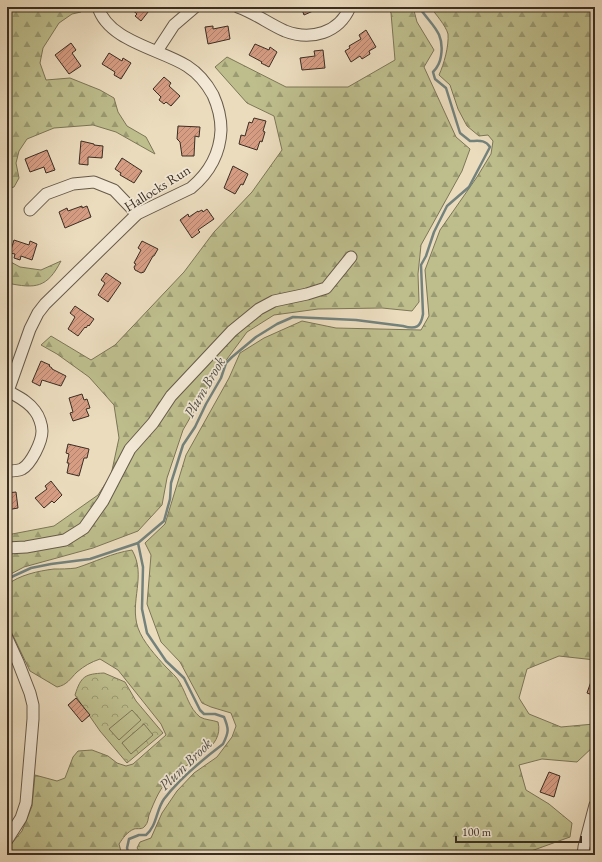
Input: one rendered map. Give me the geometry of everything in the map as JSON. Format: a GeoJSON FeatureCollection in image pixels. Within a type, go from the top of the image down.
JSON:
{"type":"FeatureCollection","features":[{"type":"Feature","properties":{"kind":"street","name":"Hallocks Run"},"geometry":{"type":"LineString","coordinates":[[7,392],[30,329],[38,313],[45,304],[137,214],[191,188],[198,182],[211,166],[218,152],[221,124],[218,109],[210,89],[192,69],[157,51],[137,43],[117,31],[103,19],[98,7]]}},
{"type":"Feature","properties":{"kind":"street"},"geometry":{"type":"LineString","coordinates":[[157,51],[174,24],[195,7]]}},
{"type":"Feature","properties":{"kind":"street"},"geometry":{"type":"LineString","coordinates":[[238,7],[285,31],[304,34],[320,34],[338,25],[350,7]]}},
{"type":"Feature","properties":{"kind":"street"},"geometry":{"type":"LineString","coordinates":[[30,210],[46,194],[73,184],[94,182],[114,190],[137,214]]}},
{"type":"Feature","properties":{"kind":"street"},"geometry":{"type":"LineString","coordinates":[[7,548],[26,547],[65,540],[84,528],[103,501],[130,449],[153,423],[171,396],[232,331],[259,309],[274,301],[307,294],[326,288],[352,257]]}},
{"type":"Feature","properties":{"kind":"street"},"geometry":{"type":"LineString","coordinates":[[7,392],[27,402],[36,412],[42,431],[35,452],[28,464],[21,469],[7,471]]}},
{"type":"Feature","properties":{"kind":"street"},"geometry":{"type":"LineString","coordinates":[[7,638],[30,693],[33,705],[34,720],[26,803],[21,818],[7,840]]}},
{"type":"Feature","properties":{"kind":"street"},"geometry":{"type":"LineString","coordinates":[[583,855],[595,804]]}},
{"type":"Feature","properties":{"kind":"green space"},"geometry":{"type":"Polygon","coordinates":[[[7,7],[84,7],[81,12],[72,14],[59,23],[43,48],[40,63],[46,80],[70,78],[100,90],[114,98],[118,112],[127,126],[146,137],[155,154],[116,132],[93,125],[54,128],[27,139],[19,151],[16,163],[19,178],[14,187],[7,189],[7,7]]]}},
{"type":"Feature","properties":{"kind":"green space"},"geometry":{"type":"Polygon","coordinates":[[[388,7],[413,7],[417,22],[434,50],[424,67],[456,137],[470,149],[462,171],[421,245],[418,274],[419,302],[412,311],[382,308],[318,309],[274,315],[247,332],[213,378],[183,430],[167,478],[162,505],[138,531],[93,548],[24,567],[7,576],[7,535],[54,526],[98,495],[111,475],[119,438],[114,405],[89,377],[57,354],[41,345],[51,336],[91,360],[115,345],[184,272],[214,232],[252,192],[282,150],[274,116],[247,103],[215,67],[227,57],[286,87],[348,87],[395,60],[391,13],[388,7]]]}},
{"type":"Feature","properties":{"kind":"green space"},"geometry":{"type":"Polygon","coordinates":[[[430,7],[595,7],[595,660],[559,656],[527,669],[519,698],[529,714],[561,727],[594,724],[595,745],[577,762],[542,759],[519,765],[526,790],[549,804],[572,823],[570,837],[520,855],[142,855],[137,848],[140,842],[151,838],[162,813],[177,791],[194,773],[217,757],[232,737],[236,726],[231,713],[202,703],[180,662],[161,642],[147,604],[151,555],[145,543],[165,524],[186,455],[229,378],[240,353],[264,338],[302,321],[336,328],[421,330],[429,316],[425,270],[440,230],[491,154],[493,141],[488,135],[479,136],[467,126],[458,109],[450,85],[439,75],[446,55],[448,34],[443,24],[430,7]]]}},
{"type":"Feature","properties":{"kind":"green space"},"geometry":{"type":"Polygon","coordinates":[[[7,260],[20,267],[41,270],[61,261],[51,277],[40,284],[26,286],[7,283],[7,260]]]}},
{"type":"Feature","properties":{"kind":"green space"},"geometry":{"type":"Polygon","coordinates":[[[132,550],[138,569],[135,608],[140,633],[154,654],[179,681],[196,713],[202,718],[218,722],[219,731],[216,739],[204,754],[172,776],[164,785],[156,799],[146,825],[143,828],[134,829],[129,832],[119,844],[122,855],[7,855],[7,849],[22,831],[32,806],[35,775],[57,781],[65,778],[73,757],[78,751],[92,750],[108,756],[117,763],[126,766],[133,764],[166,735],[161,724],[118,670],[100,659],[85,666],[66,683],[57,687],[30,671],[7,623],[7,585],[29,574],[54,569],[76,568],[111,555],[132,550]]]}},
{"type":"Feature","properties":{"kind":"green space"},"geometry":{"type":"Polygon","coordinates":[[[104,673],[125,682],[136,701],[163,733],[127,763],[100,731],[75,695],[79,684],[85,677],[92,674],[104,673]]]}},
{"type":"Feature","properties":{"kind":"green space"},"geometry":{"type":"Polygon","coordinates":[[[132,710],[141,720],[119,740],[109,729],[132,710]]]}},
{"type":"Feature","properties":{"kind":"green space"},"geometry":{"type":"Polygon","coordinates":[[[144,724],[153,735],[131,754],[122,743],[144,724]]]}},
{"type":"Feature","properties":{"kind":"building"},"geometry":{"type":"Polygon","coordinates":[[[129,7],[152,7],[141,21],[135,16],[137,14],[129,7]]]}},
{"type":"Feature","properties":{"kind":"building"},"geometry":{"type":"Polygon","coordinates":[[[301,7],[322,7],[304,15],[301,7]]]}},
{"type":"Feature","properties":{"kind":"building"},"geometry":{"type":"Polygon","coordinates":[[[213,26],[213,29],[228,26],[230,39],[208,44],[205,27],[213,26]]]}},
{"type":"Feature","properties":{"kind":"building"},"geometry":{"type":"Polygon","coordinates":[[[366,30],[376,47],[369,51],[370,54],[362,59],[360,56],[351,62],[345,51],[350,48],[349,46],[361,39],[359,35],[366,30]]]}},
{"type":"Feature","properties":{"kind":"building"},"geometry":{"type":"Polygon","coordinates":[[[71,43],[76,50],[72,53],[81,66],[69,74],[55,55],[71,43]]]}},
{"type":"Feature","properties":{"kind":"building"},"geometry":{"type":"Polygon","coordinates":[[[255,44],[269,50],[270,47],[277,52],[269,67],[249,55],[255,44]]]}},
{"type":"Feature","properties":{"kind":"building"},"geometry":{"type":"Polygon","coordinates":[[[323,50],[325,68],[302,70],[300,58],[315,56],[314,51],[323,50]]]}},
{"type":"Feature","properties":{"kind":"building"},"geometry":{"type":"Polygon","coordinates":[[[109,53],[122,61],[123,58],[131,63],[121,79],[114,75],[115,72],[102,64],[109,53]]]}},
{"type":"Feature","properties":{"kind":"building"},"geometry":{"type":"Polygon","coordinates":[[[164,77],[171,83],[169,86],[180,96],[171,106],[166,102],[164,104],[159,100],[161,97],[153,89],[164,77]]]}},
{"type":"Feature","properties":{"kind":"building"},"geometry":{"type":"Polygon","coordinates":[[[254,118],[266,121],[262,142],[260,141],[257,150],[239,144],[241,135],[245,136],[249,122],[252,123],[254,118]]]}},
{"type":"Feature","properties":{"kind":"building"},"geometry":{"type":"Polygon","coordinates":[[[178,126],[200,127],[199,137],[195,136],[194,156],[182,156],[180,142],[177,139],[178,126]]]}},
{"type":"Feature","properties":{"kind":"building"},"geometry":{"type":"Polygon","coordinates":[[[81,141],[103,146],[102,158],[88,157],[88,165],[79,164],[81,141]]]}},
{"type":"Feature","properties":{"kind":"building"},"geometry":{"type":"Polygon","coordinates":[[[47,150],[55,170],[46,173],[44,167],[30,172],[25,159],[47,150]]]}},
{"type":"Feature","properties":{"kind":"building"},"geometry":{"type":"Polygon","coordinates":[[[122,158],[142,171],[134,183],[120,175],[121,173],[115,169],[122,158]]]}},
{"type":"Feature","properties":{"kind":"building"},"geometry":{"type":"Polygon","coordinates":[[[233,166],[248,174],[243,185],[241,184],[235,194],[224,188],[233,166]]]}},
{"type":"Feature","properties":{"kind":"building"},"geometry":{"type":"Polygon","coordinates":[[[82,206],[82,208],[87,206],[91,217],[65,228],[59,212],[67,208],[68,211],[82,206]]]}},
{"type":"Feature","properties":{"kind":"building"},"geometry":{"type":"Polygon","coordinates":[[[207,209],[214,219],[198,230],[200,232],[192,238],[180,220],[188,214],[189,217],[198,211],[202,210],[203,212],[207,209]]]}},
{"type":"Feature","properties":{"kind":"building"},"geometry":{"type":"Polygon","coordinates":[[[14,240],[29,245],[30,241],[37,244],[32,260],[21,256],[20,260],[14,258],[15,254],[10,253],[14,240]]]}},
{"type":"Feature","properties":{"kind":"building"},"geometry":{"type":"Polygon","coordinates":[[[142,241],[158,249],[144,272],[141,273],[135,270],[134,267],[136,264],[134,263],[141,250],[138,248],[142,241]]]}},
{"type":"Feature","properties":{"kind":"building"},"geometry":{"type":"Polygon","coordinates":[[[106,273],[121,283],[108,302],[98,295],[105,283],[101,280],[106,273]]]}},
{"type":"Feature","properties":{"kind":"building"},"geometry":{"type":"Polygon","coordinates":[[[75,306],[94,319],[78,336],[68,329],[75,317],[70,313],[75,306]]]}},
{"type":"Feature","properties":{"kind":"building"},"geometry":{"type":"Polygon","coordinates":[[[41,361],[50,365],[49,366],[52,369],[66,376],[61,386],[42,380],[40,386],[32,382],[41,361]]]}},
{"type":"Feature","properties":{"kind":"building"},"geometry":{"type":"Polygon","coordinates":[[[82,394],[84,400],[87,399],[90,408],[86,409],[89,416],[73,421],[70,413],[73,412],[69,398],[82,394]]]}},
{"type":"Feature","properties":{"kind":"building"},"geometry":{"type":"Polygon","coordinates":[[[68,444],[89,449],[87,458],[84,458],[79,476],[67,473],[69,454],[66,453],[68,444]]]}},
{"type":"Feature","properties":{"kind":"building"},"geometry":{"type":"Polygon","coordinates":[[[51,481],[62,495],[54,503],[52,501],[44,508],[35,498],[47,489],[45,486],[51,481]]]}},
{"type":"Feature","properties":{"kind":"building"},"geometry":{"type":"Polygon","coordinates":[[[16,492],[18,508],[7,510],[7,493],[16,492]]]}},
{"type":"Feature","properties":{"kind":"building"},"geometry":{"type":"Polygon","coordinates":[[[595,673],[595,696],[587,693],[595,673]]]}},
{"type":"Feature","properties":{"kind":"building"},"geometry":{"type":"Polygon","coordinates":[[[76,698],[90,715],[82,722],[68,705],[76,698]]]}},
{"type":"Feature","properties":{"kind":"building"},"geometry":{"type":"Polygon","coordinates":[[[549,772],[560,776],[554,797],[540,792],[549,772]]]}},
{"type":"Feature","properties":{"kind":"waterway","name":"Plum Brook"},"geometry":{"type":"LineString","coordinates":[[129,855],[127,848],[129,839],[139,835],[146,835],[150,831],[164,799],[177,784],[207,756],[223,744],[227,733],[227,725],[224,717],[215,714],[204,714],[200,710],[184,678],[166,661],[147,633],[142,609],[143,567],[138,543],[164,521],[170,499],[171,483],[183,445],[195,427],[221,378],[226,363],[256,337],[277,324],[293,317],[356,320],[411,328],[419,325],[423,314],[421,265],[426,256],[434,232],[447,206],[469,187],[490,147],[484,142],[470,141],[460,133],[446,88],[435,79],[433,72],[440,61],[442,48],[441,41],[436,29],[419,7]]}},
{"type":"Feature","properties":{"kind":"waterway"},"geometry":{"type":"LineString","coordinates":[[7,579],[31,568],[90,559],[138,543]]}}]}
